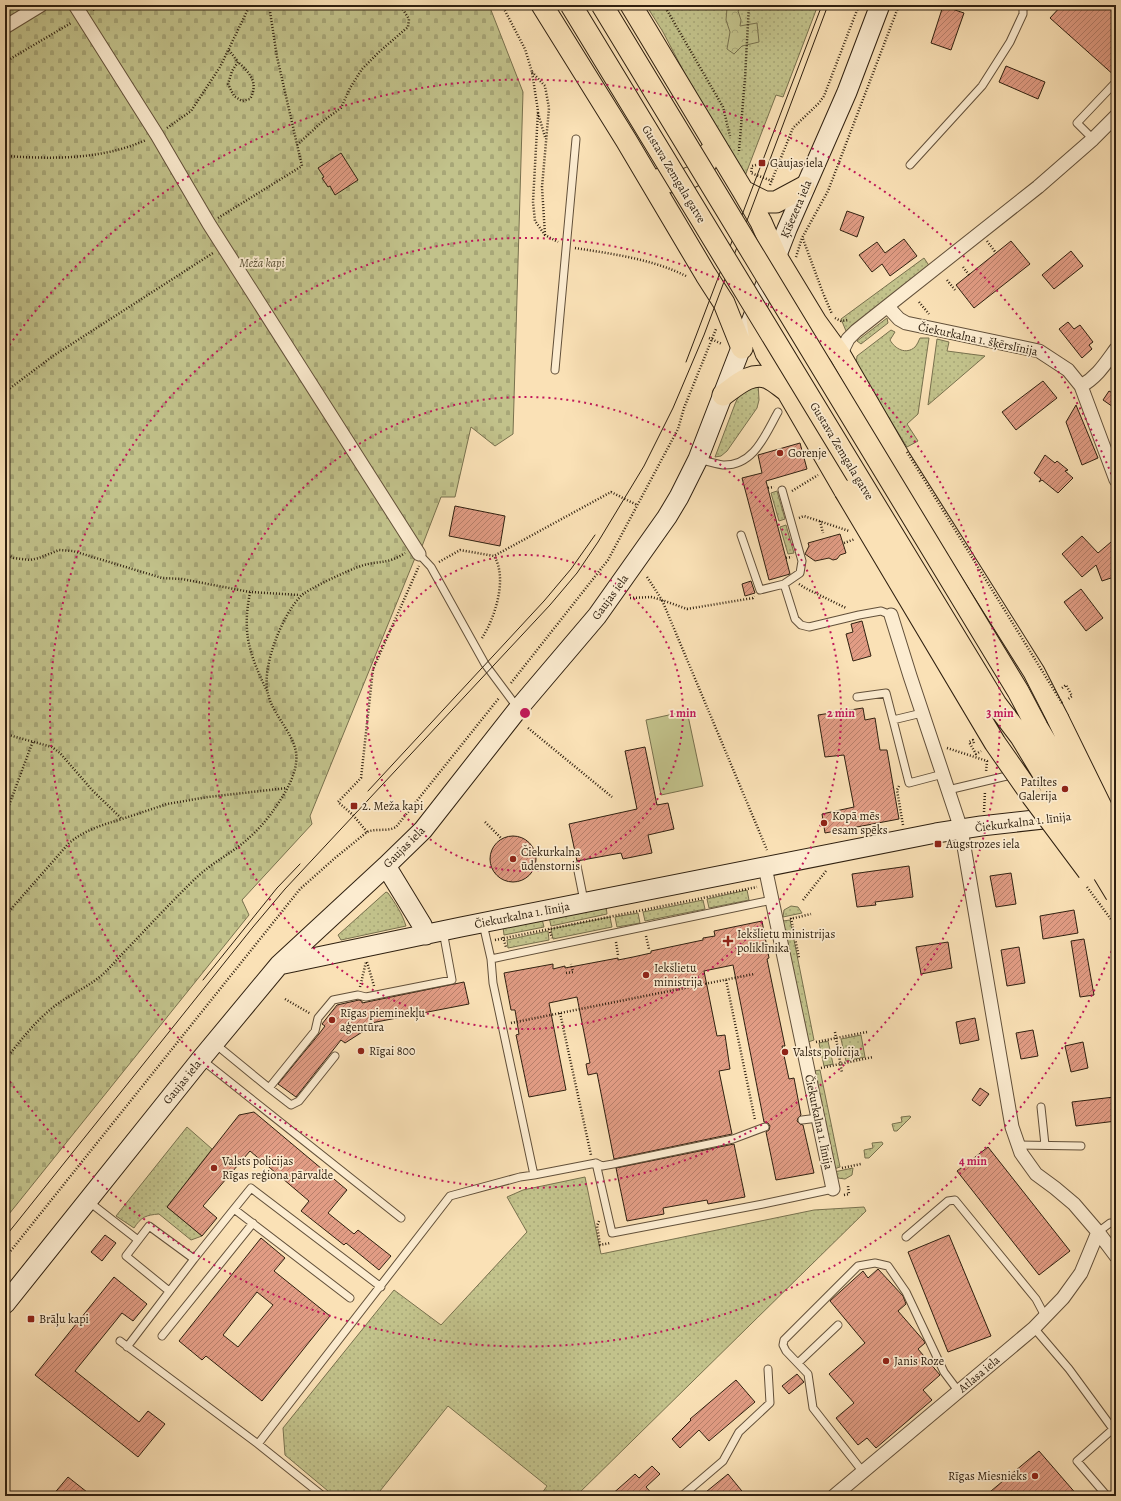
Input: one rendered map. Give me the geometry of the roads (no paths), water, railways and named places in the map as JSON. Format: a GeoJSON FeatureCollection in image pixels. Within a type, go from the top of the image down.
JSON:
{"type":"FeatureCollection","features":[{"type":"Feature","properties":{"kind":"main road"},"geometry":{"type":"LineString","coordinates":[[542,5],[626,140],[706,276],[724,303],[742,348]]}},
{"type":"Feature","properties":{"kind":"main road","name":"Gustava Zemgala gatve"},"geometry":{"type":"LineString","coordinates":[[571,5],[996,704],[1021,737],[1116,894]]}},
{"type":"Feature","properties":{"kind":"main road"},"geometry":{"type":"LineString","coordinates":[[602,5],[1018,690],[1037,727],[1116,860]]}},
{"type":"Feature","properties":{"kind":"main road"},"geometry":{"type":"LineString","coordinates":[[631,5],[761,222],[776,256],[825,317],[840,355],[903,454],[1034,672],[1116,838]]}},
{"type":"Feature","properties":{"kind":"main road"},"geometry":{"type":"LineString","coordinates":[[626,140],[645,156],[661,180],[674,182],[692,176],[706,164],[710,149],[698,128],[692,106]]}},
{"type":"Feature","properties":{"kind":"main road"},"geometry":{"type":"LineString","coordinates":[[743,191],[765,202],[776,202],[804,188]]}},
{"type":"Feature","properties":{"kind":"main road"},"geometry":{"type":"LineString","coordinates":[[724,303],[741,310],[774,308],[793,310],[825,317]]}},
{"type":"Feature","properties":{"kind":"main road"},"geometry":{"type":"LineString","coordinates":[[756,310],[758,334],[786,391],[995,743],[1032,796],[1116,908]]}},
{"type":"Feature","properties":{"kind":"main road"},"geometry":{"type":"LineString","coordinates":[[723,395],[749,377],[761,376],[769,378],[786,391]]}},
{"type":"Feature","properties":{"kind":"street"},"geometry":{"type":"LineString","coordinates":[[5,27],[41,5]]}},
{"type":"Feature","properties":{"kind":"street"},"geometry":{"type":"LineString","coordinates":[[75,5],[157,135],[209,224],[418,553]]}},
{"type":"Feature","properties":{"kind":"street","name":"Ķīšezera iela"},"geometry":{"type":"LineString","coordinates":[[742,348],[776,256],[804,188],[844,99],[880,5]]}},
{"type":"Feature","properties":{"kind":"street"},"geometry":{"type":"LineString","coordinates":[[840,355],[848,338],[1038,187],[1093,139],[1116,116]]}},
{"type":"Feature","properties":{"kind":"street","name":"Čiekurkalna 1. šķērslīnija"},"geometry":{"type":"LineString","coordinates":[[888,306],[898,319],[906,323],[1039,351],[1068,370],[1081,386],[1116,480]]}},
{"type":"Feature","properties":{"kind":"street","name":"Gaujas iela"},"geometry":{"type":"LineString","coordinates":[[5,1304],[201,1059],[279,965],[423,830],[518,709],[597,616],[667,517],[679,497],[698,460],[742,348]]}},
{"type":"Feature","properties":{"kind":"street"},"geometry":{"type":"LineString","coordinates":[[1081,386],[1100,372],[1116,349]]}},
{"type":"Feature","properties":{"kind":"street"},"geometry":{"type":"LineString","coordinates":[[891,615],[961,829],[1011,1119],[1018,1145],[1021,1153],[1036,1174],[1074,1204],[1116,1256]]}},
{"type":"Feature","properties":{"kind":"street","name":"Čiekurkalna 1. līnija"},"geometry":{"type":"LineString","coordinates":[[279,965],[434,933],[493,930],[584,903],[768,870],[832,854],[961,829],[1116,811]]}},
{"type":"Feature","properties":{"kind":"street"},"geometry":{"type":"LineString","coordinates":[[386,866],[422,925],[434,933]]}},
{"type":"Feature","properties":{"kind":"street","name":"Čiekurkalna 1. līnija"},"geometry":{"type":"LineString","coordinates":[[768,870],[772,900],[833,1189]]}},
{"type":"Feature","properties":{"kind":"street","name":"Atlasa iela"},"geometry":{"type":"LineString","coordinates":[[834,1496],[1034,1328],[1063,1298],[1081,1273],[1098,1232]]}},
{"type":"Feature","properties":{"kind":"lane"},"geometry":{"type":"LineString","coordinates":[[910,165],[982,86],[1010,42],[1023,14],[1023,5]]}},
{"type":"Feature","properties":{"kind":"lane"},"geometry":{"type":"LineString","coordinates":[[1093,139],[1077,123],[1114,84]]}},
{"type":"Feature","properties":{"kind":"lane"},"geometry":{"type":"LineString","coordinates":[[555,370],[576,139]]}},
{"type":"Feature","properties":{"kind":"lane"},"geometry":{"type":"LineString","coordinates":[[698,460],[723,465],[740,462],[756,451],[778,412]]}},
{"type":"Feature","properties":{"kind":"lane"},"geometry":{"type":"LineString","coordinates":[[741,535],[760,590],[784,584],[800,573],[802,561],[782,490]]}},
{"type":"Feature","properties":{"kind":"lane"},"geometry":{"type":"LineString","coordinates":[[418,553],[431,567],[474,646],[489,670],[518,709]]}},
{"type":"Feature","properties":{"kind":"lane"},"geometry":{"type":"LineString","coordinates":[[784,584],[795,619],[801,625],[809,627],[881,611],[891,615]]}},
{"type":"Feature","properties":{"kind":"lane"},"geometry":{"type":"LineString","coordinates":[[857,697],[886,693],[909,783],[943,774]]}},
{"type":"Feature","properties":{"kind":"lane"},"geometry":{"type":"LineString","coordinates":[[893,720],[922,713]]}},
{"type":"Feature","properties":{"kind":"lane"},"geometry":{"type":"LineString","coordinates":[[948,790],[1011,775],[1076,734]]}},
{"type":"Feature","properties":{"kind":"lane"},"geometry":{"type":"LineString","coordinates":[[577,866],[584,903]]}},
{"type":"Feature","properties":{"kind":"lane"},"geometry":{"type":"LineString","coordinates":[[491,959],[772,900]]}},
{"type":"Feature","properties":{"kind":"lane"},"geometry":{"type":"LineString","coordinates":[[493,930],[491,959],[493,983],[534,1175]]}},
{"type":"Feature","properties":{"kind":"lane"},"geometry":{"type":"LineString","coordinates":[[269,1088],[315,1031],[318,1018],[333,1000],[358,995],[366,997],[452,980],[434,933]]}},
{"type":"Feature","properties":{"kind":"lane"},"geometry":{"type":"LineString","coordinates":[[214,1043],[291,1105],[299,1101],[335,1056]]}},
{"type":"Feature","properties":{"kind":"lane"},"geometry":{"type":"LineString","coordinates":[[201,1059],[401,1218]]}},
{"type":"Feature","properties":{"kind":"lane"},"geometry":{"type":"LineString","coordinates":[[1041,1107],[1045,1145]]}},
{"type":"Feature","properties":{"kind":"lane"},"geometry":{"type":"LineString","coordinates":[[802,1120],[818,1118]]}},
{"type":"Feature","properties":{"kind":"lane"},"geometry":{"type":"LineString","coordinates":[[258,1444],[450,1196],[520,1177],[596,1163],[602,1166],[733,1139],[765,1127]]}},
{"type":"Feature","properties":{"kind":"lane"},"geometry":{"type":"LineString","coordinates":[[1018,1145],[1081,1146]]}},
{"type":"Feature","properties":{"kind":"lane"},"geometry":{"type":"LineString","coordinates":[[596,1163],[612,1233],[833,1189]]}},
{"type":"Feature","properties":{"kind":"lane"},"geometry":{"type":"LineString","coordinates":[[127,1347],[169,1291],[251,1188],[381,1287]]}},
{"type":"Feature","properties":{"kind":"lane"},"geometry":{"type":"LineString","coordinates":[[906,1237],[948,1201],[955,1200],[1036,1299],[1045,1316]]}},
{"type":"Feature","properties":{"kind":"lane"},"geometry":{"type":"LineString","coordinates":[[88,1201],[138,1240]]}},
{"type":"Feature","properties":{"kind":"lane"},"geometry":{"type":"LineString","coordinates":[[234,1209],[350,1298]]}},
{"type":"Feature","properties":{"kind":"lane"},"geometry":{"type":"LineString","coordinates":[[162,1336],[253,1223]]}},
{"type":"Feature","properties":{"kind":"lane"},"geometry":{"type":"LineString","coordinates":[[1098,1232],[1110,1224],[1116,1223]]}},
{"type":"Feature","properties":{"kind":"lane"},"geometry":{"type":"LineString","coordinates":[[169,1291],[126,1256],[138,1240],[149,1226],[194,1259]]}},
{"type":"Feature","properties":{"kind":"lane"},"geometry":{"type":"LineString","coordinates":[[863,1472],[813,1408],[808,1374],[786,1351],[783,1345],[784,1340],[858,1266],[875,1263],[888,1266],[906,1292],[944,1372],[959,1392]]}},
{"type":"Feature","properties":{"kind":"lane"},"geometry":{"type":"LineString","coordinates":[[798,1363],[838,1325]]}},
{"type":"Feature","properties":{"kind":"lane"},"geometry":{"type":"LineString","coordinates":[[1034,1328],[1069,1369],[1113,1429],[1077,1461],[1107,1496]]}},
{"type":"Feature","properties":{"kind":"lane"},"geometry":{"type":"LineString","coordinates":[[120,1341],[258,1444],[323,1496]]}},
{"type":"Feature","properties":{"kind":"lane"},"geometry":{"type":"LineString","coordinates":[[682,1496],[723,1461],[739,1432],[770,1403],[768,1369]]}},
{"type":"Feature","properties":{"kind":"tram line"},"geometry":{"type":"LineString","coordinates":[[686,362],[822,5]]}},
{"type":"Feature","properties":{"kind":"tram line"},"geometry":{"type":"LineString","coordinates":[[5,1237],[285,889],[550,605],[577,573],[598,542],[644,466],[673,408],[704,335],[828,5]]}},
{"type":"Feature","properties":{"kind":"tram line"},"geometry":{"type":"LineString","coordinates":[[368,791],[544,601],[571,569],[595,535]]}},
{"type":"Feature","properties":{"kind":"tram line"},"geometry":{"type":"LineString","coordinates":[[203,980],[277,888],[300,864]]}},
{"type":"Feature","properties":{"kind":"place","name":"Gaujas iela"},"geometry":{"type":"Point","coordinates":[762,163]}},
{"type":"Feature","properties":{"kind":"place","name":"Gorenje"},"geometry":{"type":"Point","coordinates":[780,453]}},
{"type":"Feature","properties":{"kind":"place","name":"Patiltes Galerija"},"geometry":{"type":"Point","coordinates":[1065,789]}},
{"type":"Feature","properties":{"kind":"place","name":"2. Meža kapi"},"geometry":{"type":"Point","coordinates":[354,806]}},
{"type":"Feature","properties":{"kind":"place","name":"Kopā mēs esam spēks"},"geometry":{"type":"Point","coordinates":[824,823]}},
{"type":"Feature","properties":{"kind":"place","name":"Augstrozes iela"},"geometry":{"type":"Point","coordinates":[938,844]}},
{"type":"Feature","properties":{"kind":"place","name":"Čiekurkalna ūdenstornis"},"geometry":{"type":"Point","coordinates":[513,859]}},
{"type":"Feature","properties":{"kind":"place","name":"Iekšlietu ministrijas poliklīnika"},"geometry":{"type":"Point","coordinates":[728,941]}},
{"type":"Feature","properties":{"kind":"place","name":"Iekšlietu ministrija"},"geometry":{"type":"Point","coordinates":[646,975]}},
{"type":"Feature","properties":{"kind":"place","name":"Rīgas pieminekļu aģentūra"},"geometry":{"type":"Point","coordinates":[332,1020]}},
{"type":"Feature","properties":{"kind":"place","name":"Rīgai 800"},"geometry":{"type":"Point","coordinates":[361,1051]}},
{"type":"Feature","properties":{"kind":"place","name":"Valsts policija"},"geometry":{"type":"Point","coordinates":[785,1052]}},
{"type":"Feature","properties":{"kind":"place","name":"Valsts policijas Rīgas reģiona pārvalde"},"geometry":{"type":"Point","coordinates":[214,1168]}},
{"type":"Feature","properties":{"kind":"place","name":"Brāļu kapi"},"geometry":{"type":"Point","coordinates":[31,1319]}},
{"type":"Feature","properties":{"kind":"place","name":"Janis Roze"},"geometry":{"type":"Point","coordinates":[886,1361]}},
{"type":"Feature","properties":{"kind":"place","name":"Rīgas Miesnieks"},"geometry":{"type":"Point","coordinates":[1035,1476]}},
{"type":"Feature","properties":{"kind":"park label","name":"Meža kapi"},"geometry":{"type":"Point","coordinates":[262,263]}}]}
